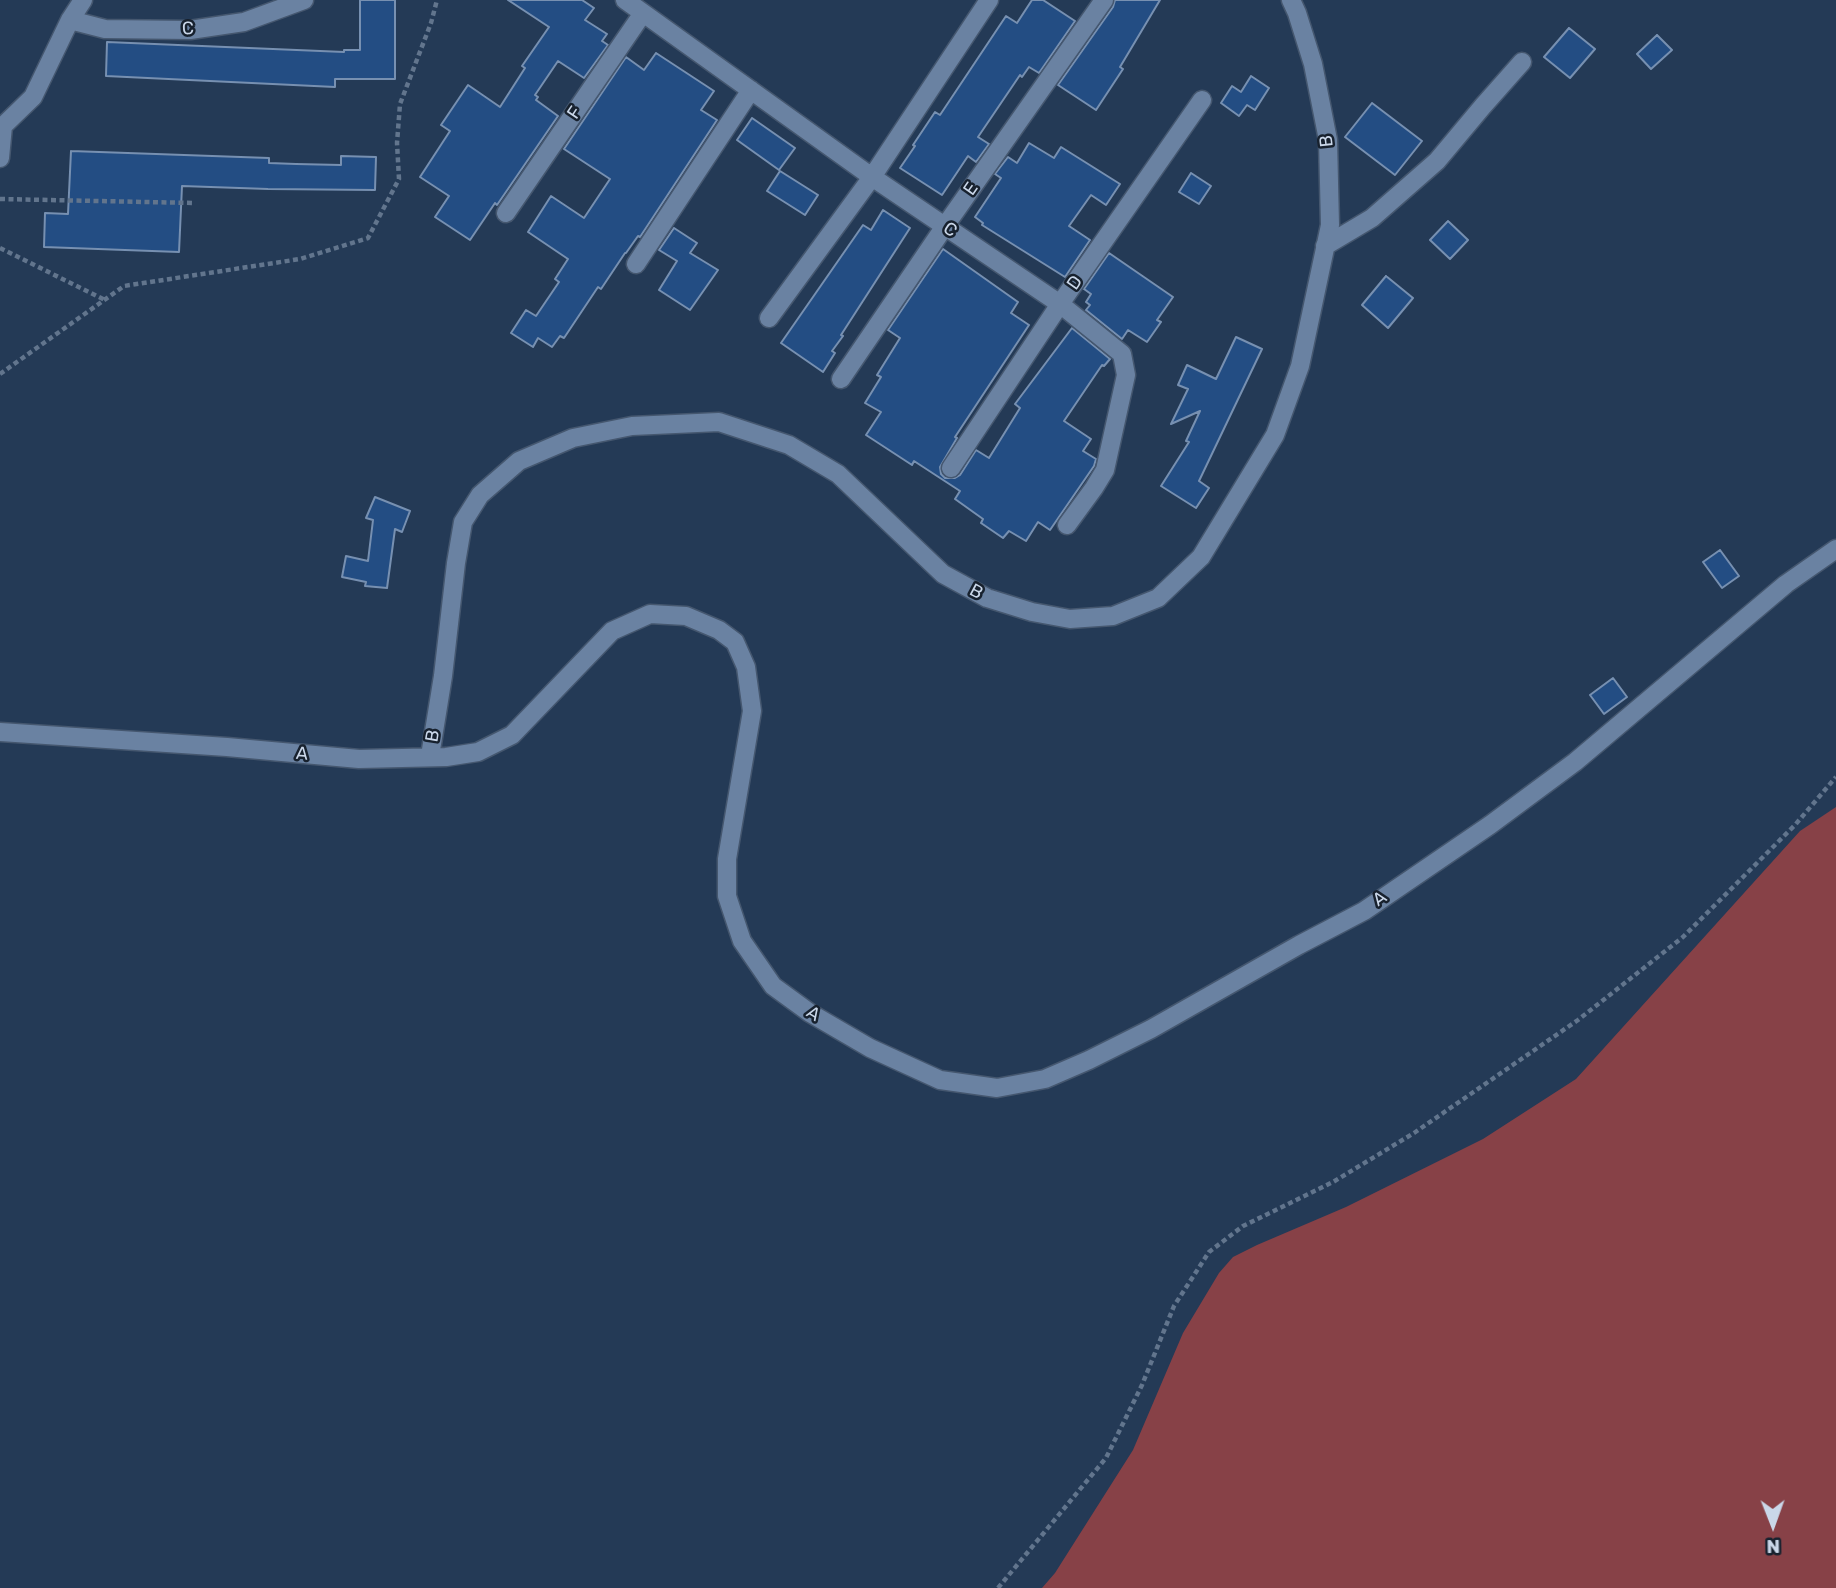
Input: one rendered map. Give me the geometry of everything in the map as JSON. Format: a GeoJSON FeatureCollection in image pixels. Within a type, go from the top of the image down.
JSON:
{"type":"FeatureCollection","features":[{"type":"Feature","properties":{"kind":"street"},"geometry":{"type":"LineString","coordinates":[[0,158],[2,126],[33,97],[70,20],[83,0]]}},
{"type":"Feature","properties":{"kind":"street","name":"C"},"geometry":{"type":"LineString","coordinates":[[70,20],[104,29],[190,30],[244,22],[303,0]]}},
{"type":"Feature","properties":{"kind":"street","name":"C"},"geometry":{"type":"LineString","coordinates":[[625,0],[872,177],[1060,304],[1122,354],[1126,376],[1105,470],[1067,525]]}},
{"type":"Feature","properties":{"kind":"street"},"geometry":{"type":"LineString","coordinates":[[769,318],[872,177],[989,0]]}},
{"type":"Feature","properties":{"kind":"street","name":"E"},"geometry":{"type":"LineString","coordinates":[[841,379],[1104,0]]}},
{"type":"Feature","properties":{"kind":"street","name":"B"},"geometry":{"type":"LineString","coordinates":[[430,757],[463,522],[480,495],[519,461],[573,439],[632,426],[719,422],[789,445],[838,474],[943,574],[987,598],[1032,612],[1070,619],[1113,616],[1158,598],[1201,557],[1275,435],[1300,366],[1330,225],[1328,140],[1313,64],[1291,0]]}},
{"type":"Feature","properties":{"kind":"street","name":"F"},"geometry":{"type":"LineString","coordinates":[[506,213],[643,13]]}},
{"type":"Feature","properties":{"kind":"street"},"geometry":{"type":"LineString","coordinates":[[1325,246],[1372,218],[1437,161],[1522,62]]}},
{"type":"Feature","properties":{"kind":"street"},"geometry":{"type":"LineString","coordinates":[[636,264],[751,90]]}},
{"type":"Feature","properties":{"kind":"street","name":"D"},"geometry":{"type":"LineString","coordinates":[[951,468],[1060,304],[1202,100]]}},
{"type":"Feature","properties":{"kind":"street","name":"A"},"geometry":{"type":"LineString","coordinates":[[0,732],[359,759],[446,757],[478,751],[513,734],[612,631],[650,614],[685,616],[719,630],[735,642],[746,667],[752,711],[727,859],[727,896],[742,941],[772,986],[810,1013],[870,1048],[940,1080],[997,1087],[1045,1079],[1089,1060],[1151,1030],[1364,911],[1490,825],[1575,762],[1786,584],[1836,549]]}},
{"type":"Feature","properties":{"kind":"path"},"geometry":{"type":"LineString","coordinates":[[0,374],[124,286],[300,259],[368,238],[399,179],[397,143],[400,104],[437,0]]}},
{"type":"Feature","properties":{"kind":"path"},"geometry":{"type":"LineString","coordinates":[[0,199],[195,203]]}},
{"type":"Feature","properties":{"kind":"path"},"geometry":{"type":"LineString","coordinates":[[0,248],[105,300]]}},
{"type":"Feature","properties":{"kind":"path"},"geometry":{"type":"LineString","coordinates":[[998,1588],[1106,1458],[1142,1385],[1174,1306],[1209,1252],[1243,1226],[1334,1182],[1414,1133],[1578,1020],[1683,937],[1795,825],[1836,776]]}},
{"type":"Feature","properties":{"kind":"shaded area"},"geometry":{"type":"Polygon","coordinates":[[[1836,807],[1836,1588],[1042,1588],[1055,1573],[1133,1450],[1183,1333],[1219,1273],[1233,1257],[1346,1207],[1483,1139],[1576,1079],[1800,831],[1836,807]]]}},
{"type":"Feature","properties":{"kind":"building"},"geometry":{"type":"Polygon","coordinates":[[[360,0],[395,0],[395,79],[335,79],[335,87],[106,76],[107,42],[344,52],[360,50],[360,0]]]}},
{"type":"Feature","properties":{"kind":"building"},"geometry":{"type":"Polygon","coordinates":[[[508,0],[582,0],[594,8],[585,20],[607,34],[602,41],[608,45],[584,78],[558,61],[535,95],[538,97],[536,100],[558,116],[470,240],[435,217],[449,196],[420,177],[450,131],[441,125],[468,85],[500,107],[525,68],[522,66],[549,27],[508,0]]]}},
{"type":"Feature","properties":{"kind":"building"},"geometry":{"type":"Polygon","coordinates":[[[1032,0],[1043,0],[1075,21],[1039,73],[1029,67],[1022,77],[1020,75],[978,137],[989,144],[976,162],[968,156],[942,195],[900,168],[935,112],[940,115],[1006,16],[1017,23],[1032,0]]]}},
{"type":"Feature","properties":{"kind":"building"},"geometry":{"type":"Polygon","coordinates":[[[1115,0],[1160,0],[1120,67],[1123,69],[1096,110],[1058,85],[1113,7],[1115,0]]]}},
{"type":"Feature","properties":{"kind":"building"},"geometry":{"type":"Polygon","coordinates":[[[1569,28],[1595,49],[1570,78],[1544,57],[1569,28]]]}},
{"type":"Feature","properties":{"kind":"building"},"geometry":{"type":"Polygon","coordinates":[[[1657,35],[1672,50],[1651,69],[1637,54],[1657,35]]]}},
{"type":"Feature","properties":{"kind":"building"},"geometry":{"type":"Polygon","coordinates":[[[656,53],[714,91],[701,110],[717,120],[640,237],[638,236],[625,253],[601,289],[598,287],[564,338],[560,336],[552,347],[538,338],[533,347],[511,333],[526,310],[536,316],[559,282],[555,279],[568,259],[528,232],[551,196],[584,218],[610,179],[564,149],[626,57],[644,70],[656,53]]]}},
{"type":"Feature","properties":{"kind":"building"},"geometry":{"type":"Polygon","coordinates":[[[1251,76],[1269,88],[1255,110],[1247,105],[1239,116],[1221,103],[1232,86],[1241,92],[1251,76]]]}},
{"type":"Feature","properties":{"kind":"building"},"geometry":{"type":"Polygon","coordinates":[[[1372,103],[1422,141],[1395,175],[1345,137],[1372,103]]]}},
{"type":"Feature","properties":{"kind":"building"},"geometry":{"type":"Polygon","coordinates":[[[752,118],[795,148],[779,170],[737,140],[752,118]]]}},
{"type":"Feature","properties":{"kind":"building"},"geometry":{"type":"Polygon","coordinates":[[[1029,143],[1054,158],[1061,147],[1120,184],[1106,205],[1091,195],[1069,226],[1090,240],[1065,277],[982,225],[975,217],[1001,178],[995,174],[1008,157],[1017,163],[1029,143]]]}},
{"type":"Feature","properties":{"kind":"building"},"geometry":{"type":"Polygon","coordinates":[[[71,151],[269,158],[269,163],[341,165],[341,156],[376,157],[375,190],[182,186],[179,252],[44,247],[45,213],[68,214],[71,151]]]}},
{"type":"Feature","properties":{"kind":"building"},"geometry":{"type":"Polygon","coordinates":[[[780,171],[818,195],[805,215],[767,191],[780,171]]]}},
{"type":"Feature","properties":{"kind":"building"},"geometry":{"type":"Polygon","coordinates":[[[1191,173],[1211,186],[1199,204],[1179,192],[1191,173]]]}},
{"type":"Feature","properties":{"kind":"building"},"geometry":{"type":"Polygon","coordinates":[[[883,210],[910,228],[841,335],[843,336],[832,351],[835,353],[823,372],[781,343],[863,225],[871,230],[883,210]]]}},
{"type":"Feature","properties":{"kind":"building"},"geometry":{"type":"Polygon","coordinates":[[[1448,221],[1468,240],[1450,259],[1430,240],[1448,221]]]}},
{"type":"Feature","properties":{"kind":"building"},"geometry":{"type":"Polygon","coordinates":[[[674,228],[697,243],[690,253],[718,270],[690,310],[659,290],[677,261],[659,250],[674,228]]]}},
{"type":"Feature","properties":{"kind":"building"},"geometry":{"type":"Polygon","coordinates":[[[943,249],[1018,302],[1011,313],[1029,325],[955,437],[957,438],[940,467],[945,478],[960,475],[976,450],[989,458],[1020,408],[1015,404],[1072,328],[1110,359],[1102,365],[1064,421],[1091,439],[1083,451],[1096,459],[1094,466],[1050,530],[1038,522],[1026,541],[1009,531],[1003,538],[981,523],[983,519],[955,499],[960,491],[914,461],[912,465],[866,435],[881,412],[865,403],[881,377],[877,375],[900,338],[888,330],[943,249]]]}},
{"type":"Feature","properties":{"kind":"building"},"geometry":{"type":"Polygon","coordinates":[[[1109,253],[1173,297],[1157,320],[1161,322],[1147,342],[1128,330],[1122,339],[1086,310],[1090,305],[1086,302],[1091,294],[1084,289],[1109,253]]]}},
{"type":"Feature","properties":{"kind":"building"},"geometry":{"type":"Polygon","coordinates":[[[1386,276],[1413,298],[1388,328],[1362,305],[1386,276]]]}},
{"type":"Feature","properties":{"kind":"building"},"geometry":{"type":"Polygon","coordinates":[[[1236,337],[1262,349],[1199,481],[1209,488],[1196,508],[1161,486],[1189,442],[1186,441],[1200,411],[1171,424],[1188,389],[1178,385],[1187,365],[1216,379],[1236,337]]]}},
{"type":"Feature","properties":{"kind":"building"},"geometry":{"type":"Polygon","coordinates":[[[375,497],[410,511],[402,532],[395,529],[387,588],[365,586],[366,582],[342,577],[346,556],[368,561],[373,520],[366,518],[375,497]]]}},
{"type":"Feature","properties":{"kind":"building"},"geometry":{"type":"Polygon","coordinates":[[[1720,550],[1739,576],[1722,588],[1703,562],[1720,550]]]}},
{"type":"Feature","properties":{"kind":"building"},"geometry":{"type":"Polygon","coordinates":[[[1613,678],[1627,697],[1604,714],[1590,695],[1613,678]]]}}]}
